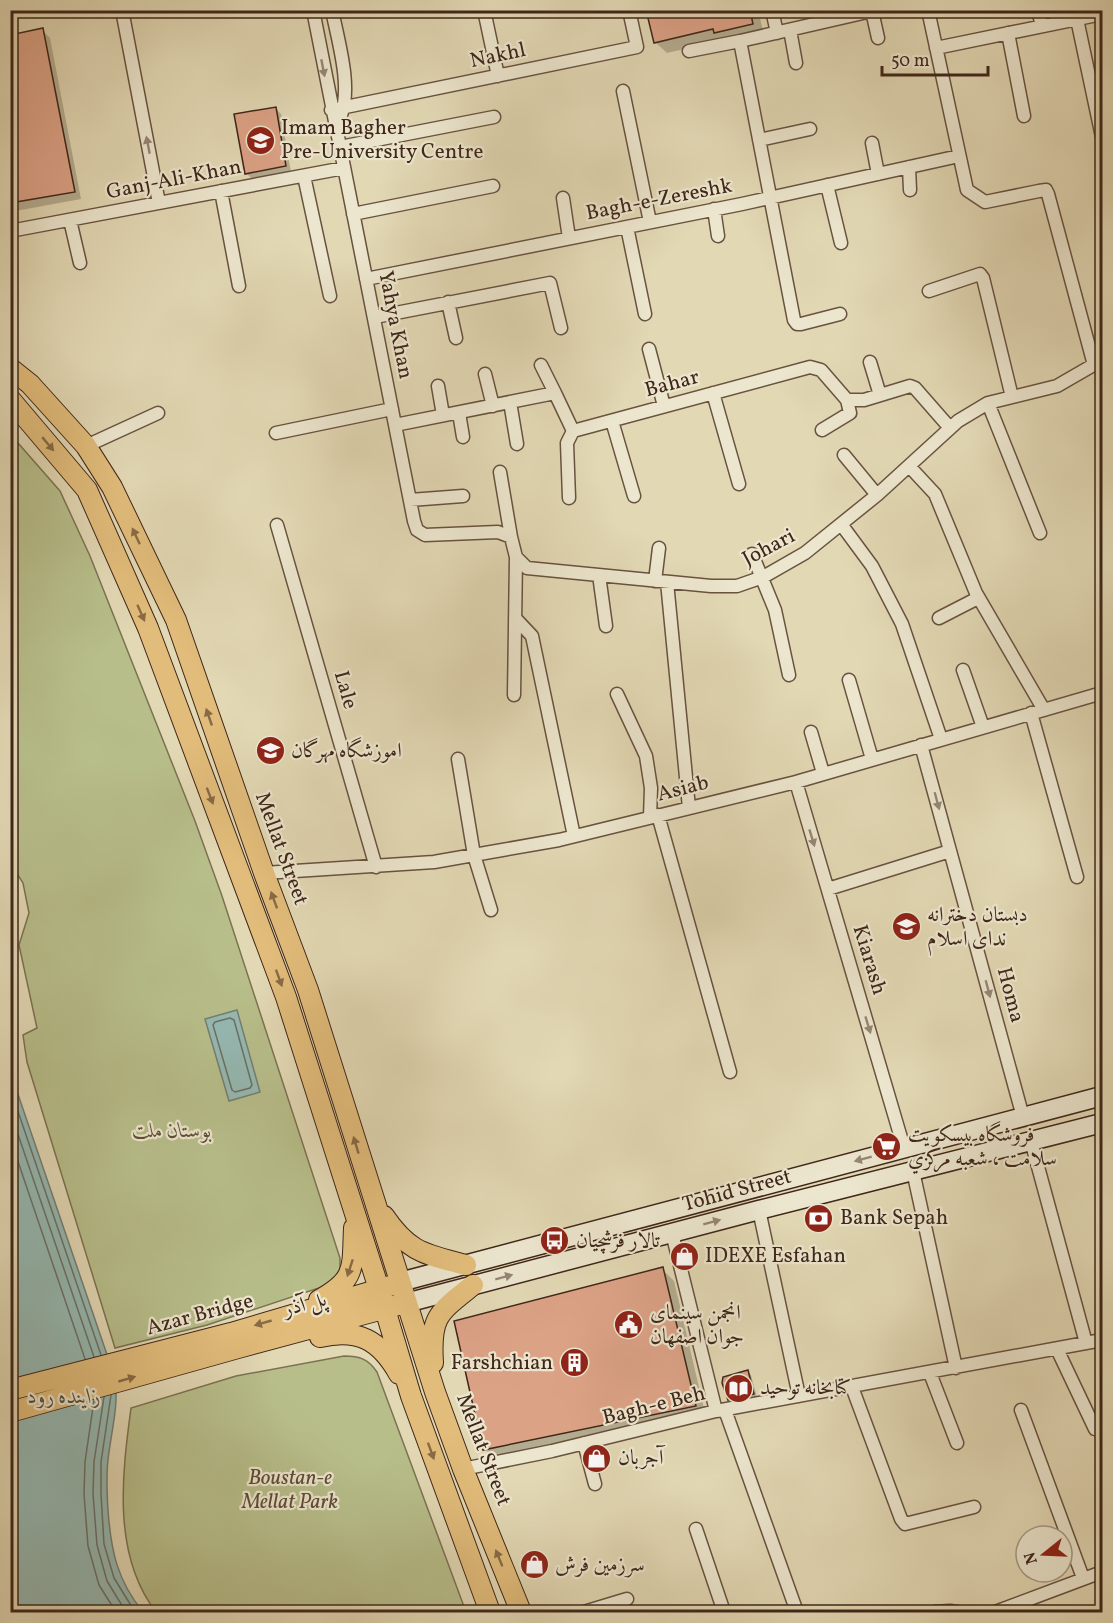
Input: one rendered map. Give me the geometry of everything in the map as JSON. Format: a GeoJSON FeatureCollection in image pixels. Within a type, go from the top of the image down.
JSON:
{"type":"FeatureCollection","features":[{"type":"Feature","properties":{"kind":"main road","name":"Mellat Street"},"geometry":{"type":"LineString","coordinates":[[10,368],[30,384],[86,446],[112,487],[176,620],[264,873],[308,990],[435,1392],[463,1469],[522,1612]]}},
{"type":"Feature","properties":{"kind":"main road"},"geometry":{"type":"LineString","coordinates":[[10,399],[87,489],[148,628],[285,997],[411,1396],[490,1612]]}},
{"type":"Feature","properties":{"kind":"main road","name":"Tohid Street"},"geometry":{"type":"LineString","coordinates":[[400,1282],[1102,1096]]}},
{"type":"Feature","properties":{"kind":"main road","name":"Tohid Street"},"geometry":{"type":"LineString","coordinates":[[385,1309],[759,1209],[1102,1123]]}},
{"type":"Feature","properties":{"kind":"main road"},"geometry":{"type":"LineString","coordinates":[[949,1137],[954,1161]]}},
{"type":"Feature","properties":{"kind":"main road"},"geometry":{"type":"LineString","coordinates":[[373,1201],[396,1235],[413,1248],[466,1265]]}},
{"type":"Feature","properties":{"kind":"main road"},"geometry":{"type":"LineString","coordinates":[[295,1314],[331,1294],[343,1284],[350,1273],[354,1261],[354,1210]]}},
{"type":"Feature","properties":{"kind":"main road","name":"Azar Bridge"},"geometry":{"type":"LineString","coordinates":[[10,1412],[234,1340],[295,1314],[400,1282]]}},
{"type":"Feature","properties":{"kind":"main road"},"geometry":{"type":"LineString","coordinates":[[435,1392],[432,1338],[435,1322],[444,1308],[472,1285]]}},
{"type":"Feature","properties":{"kind":"main road","name":"پل آذر"},"geometry":{"type":"LineString","coordinates":[[234,1340],[385,1309]]}},
{"type":"Feature","properties":{"kind":"main road"},"geometry":{"type":"LineString","coordinates":[[234,1340],[266,1349],[332,1334],[346,1333],[365,1337],[391,1359],[411,1396]]}},
{"type":"Feature","properties":{"kind":"main road","name":"Azar Bridge"},"geometry":{"type":"LineString","coordinates":[[10,1390],[234,1340]]}},
{"type":"Feature","properties":{"kind":"street"},"geometry":{"type":"LineString","coordinates":[[122,10],[159,203]]}},
{"type":"Feature","properties":{"kind":"street","name":"Yahya Khan"},"geometry":{"type":"LineString","coordinates":[[313,10],[331,110],[337,128],[417,531],[425,535],[498,532],[511,537]]}},
{"type":"Feature","properties":{"kind":"street"},"geometry":{"type":"LineString","coordinates":[[332,10],[344,72],[344,108],[337,128]]}},
{"type":"Feature","properties":{"kind":"street"},"geometry":{"type":"LineString","coordinates":[[484,10],[498,76]]}},
{"type":"Feature","properties":{"kind":"street","name":"Nakhl"},"geometry":{"type":"LineString","coordinates":[[331,110],[637,47],[629,10]]}},
{"type":"Feature","properties":{"kind":"street"},"geometry":{"type":"LineString","coordinates":[[772,10],[777,33]]}},
{"type":"Feature","properties":{"kind":"street"},"geometry":{"type":"LineString","coordinates":[[928,10],[967,190],[985,202],[1046,190],[1098,363]]}},
{"type":"Feature","properties":{"kind":"street"},"geometry":{"type":"LineString","coordinates":[[1038,10],[1042,26]]}},
{"type":"Feature","properties":{"kind":"street"},"geometry":{"type":"LineString","coordinates":[[689,51],[874,11],[878,38]]}},
{"type":"Feature","properties":{"kind":"street"},"geometry":{"type":"LineString","coordinates":[[936,48],[1102,14]]}},
{"type":"Feature","properties":{"kind":"street"},"geometry":{"type":"LineString","coordinates":[[1077,19],[1102,137]]}},
{"type":"Feature","properties":{"kind":"street"},"geometry":{"type":"LineString","coordinates":[[790,30],[796,63]]}},
{"type":"Feature","properties":{"kind":"street"},"geometry":{"type":"LineString","coordinates":[[1008,33],[1024,117]]}},
{"type":"Feature","properties":{"kind":"street"},"geometry":{"type":"LineString","coordinates":[[740,41],[794,320],[797,324],[801,324],[840,314]]}},
{"type":"Feature","properties":{"kind":"street"},"geometry":{"type":"LineString","coordinates":[[623,91],[650,222]]}},
{"type":"Feature","properties":{"kind":"street"},"geometry":{"type":"LineString","coordinates":[[340,147],[494,117]]}},
{"type":"Feature","properties":{"kind":"street"},"geometry":{"type":"LineString","coordinates":[[759,140],[810,129]]}},
{"type":"Feature","properties":{"kind":"street"},"geometry":{"type":"LineString","coordinates":[[872,143],[879,174]]}},
{"type":"Feature","properties":{"kind":"street","name":"Bagh-e-Zereshk"},"geometry":{"type":"LineString","coordinates":[[366,279],[771,198],[958,156]]}},
{"type":"Feature","properties":{"kind":"street"},"geometry":{"type":"LineString","coordinates":[[909,167],[910,190]]}},
{"type":"Feature","properties":{"kind":"street","name":"Ganj-Ali-Khan"},"geometry":{"type":"LineString","coordinates":[[10,231],[344,168]]}},
{"type":"Feature","properties":{"kind":"street"},"geometry":{"type":"LineString","coordinates":[[304,176],[330,296]]}},
{"type":"Feature","properties":{"kind":"street"},"geometry":{"type":"LineString","coordinates":[[828,185],[841,243]]}},
{"type":"Feature","properties":{"kind":"street"},"geometry":{"type":"LineString","coordinates":[[353,214],[492,186]]}},
{"type":"Feature","properties":{"kind":"street"},"geometry":{"type":"LineString","coordinates":[[221,191],[239,286]]}},
{"type":"Feature","properties":{"kind":"street"},"geometry":{"type":"LineString","coordinates":[[563,198],[569,238]]}},
{"type":"Feature","properties":{"kind":"street"},"geometry":{"type":"LineString","coordinates":[[714,209],[718,236]]}},
{"type":"Feature","properties":{"kind":"street"},"geometry":{"type":"LineString","coordinates":[[70,220],[80,263]]}},
{"type":"Feature","properties":{"kind":"street"},"geometry":{"type":"LineString","coordinates":[[627,227],[645,314]]}},
{"type":"Feature","properties":{"kind":"street"},"geometry":{"type":"LineString","coordinates":[[929,291],[974,274],[980,274],[983,278],[1012,397]]}},
{"type":"Feature","properties":{"kind":"street"},"geometry":{"type":"LineString","coordinates":[[375,317],[550,283],[561,327]]}},
{"type":"Feature","properties":{"kind":"street"},"geometry":{"type":"LineString","coordinates":[[448,302],[456,338]]}},
{"type":"Feature","properties":{"kind":"street"},"geometry":{"type":"LineString","coordinates":[[649,349],[664,406]]}},
{"type":"Feature","properties":{"kind":"street"},"geometry":{"type":"LineString","coordinates":[[870,363],[880,395]]}},
{"type":"Feature","properties":{"kind":"street","name":"Johari"},"geometry":{"type":"LineString","coordinates":[[516,557],[527,568],[711,586],[737,586],[763,577],[806,553],[877,495],[958,421],[988,403],[1057,386],[1098,363]]}},
{"type":"Feature","properties":{"kind":"street"},"geometry":{"type":"LineString","coordinates":[[541,365],[573,431],[567,443],[569,498]]}},
{"type":"Feature","properties":{"kind":"street","name":"Bahar"},"geometry":{"type":"LineString","coordinates":[[573,431],[810,367],[821,370],[847,400]]}},
{"type":"Feature","properties":{"kind":"street"},"geometry":{"type":"LineString","coordinates":[[486,374],[493,406]]}},
{"type":"Feature","properties":{"kind":"street"},"geometry":{"type":"LineString","coordinates":[[438,386],[443,415]]}},
{"type":"Feature","properties":{"kind":"street"},"geometry":{"type":"LineString","coordinates":[[822,430],[850,413],[847,400],[864,400],[905,386],[915,388],[950,428]]}},
{"type":"Feature","properties":{"kind":"street"},"geometry":{"type":"LineString","coordinates":[[395,425],[555,393]]}},
{"type":"Feature","properties":{"kind":"street"},"geometry":{"type":"LineString","coordinates":[[713,393],[739,484]]}},
{"type":"Feature","properties":{"kind":"street"},"geometry":{"type":"LineString","coordinates":[[510,402],[517,444]]}},
{"type":"Feature","properties":{"kind":"street"},"geometry":{"type":"LineString","coordinates":[[988,403],[1040,533]]}},
{"type":"Feature","properties":{"kind":"street"},"geometry":{"type":"LineString","coordinates":[[276,433],[392,409]]}},
{"type":"Feature","properties":{"kind":"street"},"geometry":{"type":"LineString","coordinates":[[459,412],[463,436]]}},
{"type":"Feature","properties":{"kind":"street"},"geometry":{"type":"LineString","coordinates":[[86,446],[158,413]]}},
{"type":"Feature","properties":{"kind":"street"},"geometry":{"type":"LineString","coordinates":[[612,421],[634,496]]}},
{"type":"Feature","properties":{"kind":"street"},"geometry":{"type":"LineString","coordinates":[[844,455],[877,495]]}},
{"type":"Feature","properties":{"kind":"street"},"geometry":{"type":"LineString","coordinates":[[909,466],[935,494],[978,598],[1037,711],[1077,877]]}},
{"type":"Feature","properties":{"kind":"street"},"geometry":{"type":"LineString","coordinates":[[500,472],[516,557],[514,695]]}},
{"type":"Feature","properties":{"kind":"street"},"geometry":{"type":"LineString","coordinates":[[410,500],[463,496]]}},
{"type":"Feature","properties":{"kind":"street"},"geometry":{"type":"LineString","coordinates":[[841,524],[872,566],[902,624],[941,739]]}},
{"type":"Feature","properties":{"kind":"street","name":"Lale"},"geometry":{"type":"LineString","coordinates":[[277,525],[376,867]]}},
{"type":"Feature","properties":{"kind":"street"},"geometry":{"type":"LineString","coordinates":[[659,548],[689,808]]}},
{"type":"Feature","properties":{"kind":"street"},"geometry":{"type":"LineString","coordinates":[[752,554],[775,610],[789,675]]}},
{"type":"Feature","properties":{"kind":"street"},"geometry":{"type":"LineString","coordinates":[[599,575],[606,626]]}},
{"type":"Feature","properties":{"kind":"street"},"geometry":{"type":"LineString","coordinates":[[939,618],[978,598]]}},
{"type":"Feature","properties":{"kind":"street"},"geometry":{"type":"LineString","coordinates":[[515,618],[532,636],[574,836]]}},
{"type":"Feature","properties":{"kind":"street"},"geometry":{"type":"LineString","coordinates":[[963,670],[983,727]]}},
{"type":"Feature","properties":{"kind":"street"},"geometry":{"type":"LineString","coordinates":[[849,680],[872,759]]}},
{"type":"Feature","properties":{"kind":"street","name":"Asiab"},"geometry":{"type":"LineString","coordinates":[[264,873],[434,862],[574,836],[796,782],[1102,693]]}},
{"type":"Feature","properties":{"kind":"street"},"geometry":{"type":"LineString","coordinates":[[617,694],[646,756],[654,816],[730,1072]]}},
{"type":"Feature","properties":{"kind":"street"},"geometry":{"type":"LineString","coordinates":[[811,732],[823,773]]}},
{"type":"Feature","properties":{"kind":"street","name":"Homa"},"geometry":{"type":"LineString","coordinates":[[921,745],[1023,1117]]}},
{"type":"Feature","properties":{"kind":"street"},"geometry":{"type":"LineString","coordinates":[[458,759],[474,855],[491,910]]}},
{"type":"Feature","properties":{"kind":"street","name":"Kiarash"},"geometry":{"type":"LineString","coordinates":[[796,782],[904,1148]]}},
{"type":"Feature","properties":{"kind":"street"},"geometry":{"type":"LineString","coordinates":[[828,889],[950,851]]}},
{"type":"Feature","properties":{"kind":"street"},"geometry":{"type":"LineString","coordinates":[[1031,1141],[1086,1343]]}},
{"type":"Feature","properties":{"kind":"street"},"geometry":{"type":"LineString","coordinates":[[913,1171],[956,1368]]}},
{"type":"Feature","properties":{"kind":"street"},"geometry":{"type":"LineString","coordinates":[[759,1209],[799,1396]]}},
{"type":"Feature","properties":{"kind":"street"},"geometry":{"type":"LineString","coordinates":[[672,1233],[721,1410],[797,1612]]}},
{"type":"Feature","properties":{"kind":"street","name":"Bagh-e Beh"},"geometry":{"type":"LineString","coordinates":[[463,1469],[721,1410],[1102,1340]]}},
{"type":"Feature","properties":{"kind":"street"},"geometry":{"type":"LineString","coordinates":[[1057,1348],[1095,1429]]}},
{"type":"Feature","properties":{"kind":"street"},"geometry":{"type":"LineString","coordinates":[[930,1373],[957,1443]]}},
{"type":"Feature","properties":{"kind":"street"},"geometry":{"type":"LineString","coordinates":[[852,1387],[901,1519],[905,1524],[974,1507]]}},
{"type":"Feature","properties":{"kind":"street"},"geometry":{"type":"LineString","coordinates":[[1021,1410],[1083,1578]]}},
{"type":"Feature","properties":{"kind":"street"},"geometry":{"type":"LineString","coordinates":[[584,1443],[595,1485]]}},
{"type":"Feature","properties":{"kind":"street"},"geometry":{"type":"LineString","coordinates":[[696,1529],[724,1612]]}},
{"type":"Feature","properties":{"kind":"street"},"geometry":{"type":"LineString","coordinates":[[995,1612],[1102,1572]]}},
{"type":"Feature","properties":{"kind":"street"},"geometry":{"type":"LineString","coordinates":[[584,1612],[627,1599]]}},
{"type":"Feature","properties":{"kind":"street"},"geometry":{"type":"LineString","coordinates":[[934,1612],[957,1612]]}},
{"type":"Feature","properties":{"kind":"green space","name":"بوستان ملت"},"geometry":{"type":"Polygon","coordinates":[[[11,435],[60,491],[90,556],[195,821],[222,896],[340,1258],[340,1268],[334,1283],[207,1325],[115,1348],[27,1062],[23,1035],[37,1028],[19,945],[29,913],[23,883],[11,864],[11,435]]]}},
{"type":"Feature","properties":{"kind":"green space","name":"Boustan-e Mellat Park"},"geometry":{"type":"Polygon","coordinates":[[[344,1356],[363,1359],[377,1372],[466,1612],[156,1612],[142,1590],[132,1566],[126,1540],[123,1487],[131,1408],[236,1376],[344,1356]]]}},
{"type":"Feature","properties":{"kind":"water"},"geometry":{"type":"Polygon","coordinates":[[[237,1010],[260,1092],[229,1101],[205,1019],[237,1010]]]}},
{"type":"Feature","properties":{"kind":"water","name":"زاینده رود"},"geometry":{"type":"Polygon","coordinates":[[[10,1071],[115,1378],[115,1409],[107,1473],[109,1525],[121,1576],[143,1612],[17,1612],[11,1607],[10,1071]]]}},
{"type":"Feature","properties":{"kind":"building"},"geometry":{"type":"Polygon","coordinates":[[[646,10],[750,10],[753,24],[714,33],[713,29],[654,43],[646,10]]]}},
{"type":"Feature","properties":{"kind":"building"},"geometry":{"type":"Polygon","coordinates":[[[43,28],[75,192],[10,203],[10,35],[43,28]]]}},
{"type":"Feature","properties":{"kind":"building","name":"Imam Bagher Pre-University Centre"},"geometry":{"type":"Polygon","coordinates":[[[276,107],[286,166],[245,174],[234,114],[276,107]]]}},
{"type":"Feature","properties":{"kind":"building","name":"Farshchian"},"geometry":{"type":"Polygon","coordinates":[[[663,1267],[696,1406],[483,1450],[454,1321],[663,1267]]]}},
{"type":"Feature","properties":{"kind":"building","name":"کتابخانه توحید"},"geometry":{"type":"Polygon","coordinates":[[[748,1370],[754,1394],[728,1400],[722,1383],[723,1377],[748,1370]]]}},
{"type":"Feature","properties":{"kind":"place","name":"Imam Bagher Pre-University Centre"},"geometry":{"type":"Point","coordinates":[260,140]}},
{"type":"Feature","properties":{"kind":"place","name":"اموزشگاه مهرگان"},"geometry":{"type":"Point","coordinates":[270,751]}},
{"type":"Feature","properties":{"kind":"place","name":"دبستان دخترانه ندای اسلام"},"geometry":{"type":"Point","coordinates":[906,927]}},
{"type":"Feature","properties":{"kind":"place","name":"فروشگاه بيسكويت سلامت ، شعبه مركزي"},"geometry":{"type":"Point","coordinates":[887,1147]}},
{"type":"Feature","properties":{"kind":"place","name":"Bank Sepah"},"geometry":{"type":"Point","coordinates":[819,1218]}},
{"type":"Feature","properties":{"kind":"place","name":"تالار فرشچیان"},"geometry":{"type":"Point","coordinates":[555,1241]}},
{"type":"Feature","properties":{"kind":"place","name":"IDEXE Esfahan"},"geometry":{"type":"Point","coordinates":[684,1256]}},
{"type":"Feature","properties":{"kind":"place","name":"انجمن سینمای جوان اصفهان"},"geometry":{"type":"Point","coordinates":[629,1325]}},
{"type":"Feature","properties":{"kind":"place","name":"Farshchian"},"geometry":{"type":"Point","coordinates":[574,1363]}},
{"type":"Feature","properties":{"kind":"place","name":"کتابخانه توحید"},"geometry":{"type":"Point","coordinates":[739,1388]}},
{"type":"Feature","properties":{"kind":"place","name":"آجربان"},"geometry":{"type":"Point","coordinates":[597,1458]}},
{"type":"Feature","properties":{"kind":"place","name":"سرزمین فرش"},"geometry":{"type":"Point","coordinates":[534,1565]}}]}
